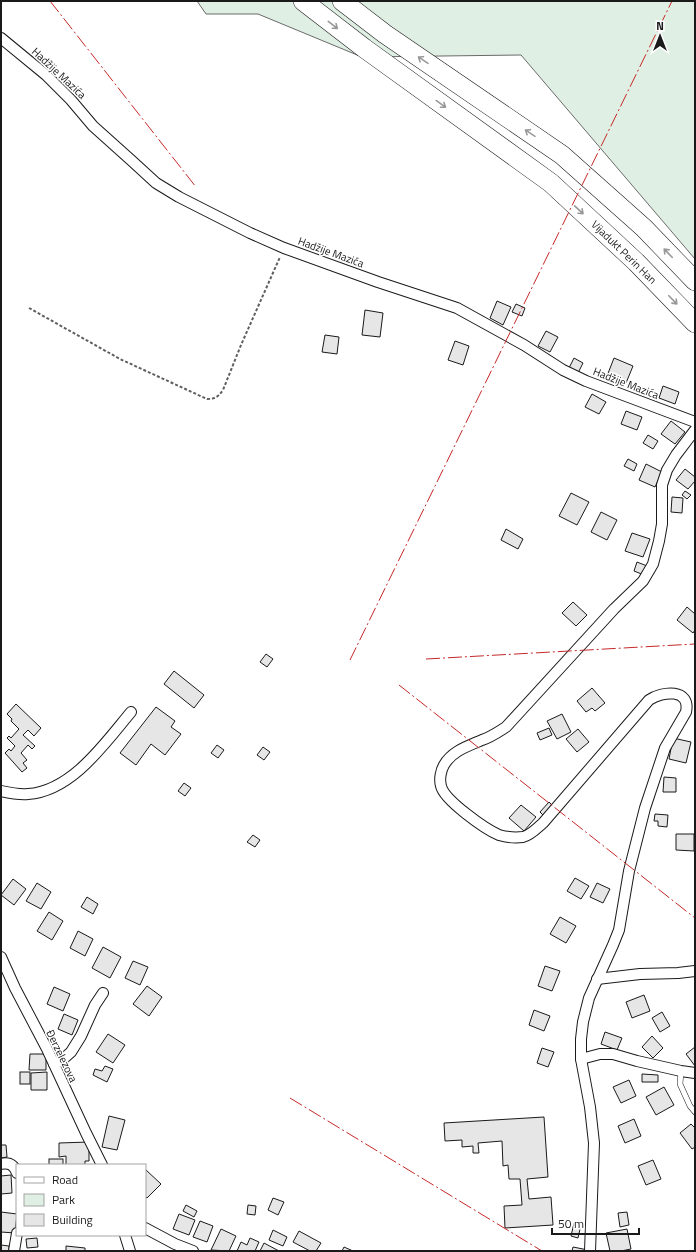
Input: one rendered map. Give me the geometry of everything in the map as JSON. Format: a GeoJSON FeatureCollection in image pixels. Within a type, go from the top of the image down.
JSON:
{"type":"FeatureCollection","features":[{"type":"Feature","properties":{"kind":"highway","name":"Vijadukt Perin Han"},"geometry":{"type":"LineString","coordinates":[[303,1],[364,48],[551,183],[636,262],[695,323]]}},
{"type":"Feature","properties":{"kind":"highway"},"geometry":{"type":"LineString","coordinates":[[342,1],[385,34],[562,155],[644,228],[695,281]]}},
{"type":"Feature","properties":{"kind":"street","name":"Hadžije Mazića"},"geometry":{"type":"LineString","coordinates":[[1,38],[46,75],[72,100],[93,126],[156,183],[179,197],[250,233],[284,248],[378,282],[457,308],[524,345],[569,373],[695,422]]}},
{"type":"Feature","properties":{"kind":"street"},"geometry":{"type":"LineString","coordinates":[[590,1251],[594,1143],[590,1107],[581,1059],[583,1022],[597,979],[619,930],[629,871],[644,808],[665,748],[686,712],[686,700],[672,693],[662,693],[649,700],[542,823],[533,832],[524,837],[506,837],[480,824],[445,794],[441,786],[440,776],[444,765],[462,748],[496,734],[506,726],[614,609],[643,581],[652,564],[659,541],[662,524],[662,485],[667,470],[676,455],[695,430]]}},
{"type":"Feature","properties":{"kind":"street"},"geometry":{"type":"LineString","coordinates":[[1,791],[14,794],[29,794],[45,791],[60,784],[88,761],[131,712]]}},
{"type":"Feature","properties":{"kind":"street","name":"Đerzelezova"},"geometry":{"type":"LineString","coordinates":[[1,957],[21,1002],[54,1064],[101,1164]]}},
{"type":"Feature","properties":{"kind":"street"},"geometry":{"type":"LineString","coordinates":[[597,979],[640,974],[695,971]]}},
{"type":"Feature","properties":{"kind":"street"},"geometry":{"type":"LineString","coordinates":[[54,1064],[62,1060],[70,1052],[102,993]]}},
{"type":"Feature","properties":{"kind":"street"},"geometry":{"type":"LineString","coordinates":[[581,1059],[600,1054],[614,1054],[637,1062],[695,1073]]}},
{"type":"Feature","properties":{"kind":"street"},"geometry":{"type":"LineString","coordinates":[[1,1164],[7,1162],[14,1166],[16,1171]]}},
{"type":"Feature","properties":{"kind":"street"},"geometry":{"type":"LineString","coordinates":[[146,1229],[175,1244],[193,1251]]}},
{"type":"Feature","properties":{"kind":"street"},"geometry":{"type":"LineString","coordinates":[[14,1251],[16,1236]]}},
{"type":"Feature","properties":{"kind":"street"},"geometry":{"type":"LineString","coordinates":[[126,1236],[130,1251]]}},
{"type":"Feature","properties":{"kind":"lane"},"geometry":{"type":"LineString","coordinates":[[681,1071],[680,1084],[690,1106],[695,1112]]}},
{"type":"Feature","properties":{"kind":"path"},"geometry":{"type":"LineString","coordinates":[[29,308],[120,359],[168,382],[207,398],[216,398],[223,390],[241,345],[284,248]]}},
{"type":"Feature","properties":{"kind":"green space"},"geometry":{"type":"Polygon","coordinates":[[[197,1],[695,1],[695,259],[521,55],[362,57],[258,14],[206,14],[197,1]]]}},
{"type":"Feature","properties":{"kind":"building"},"geometry":{"type":"Polygon","coordinates":[[[497,301],[511,307],[503,325],[490,318],[497,301]]]}},
{"type":"Feature","properties":{"kind":"building"},"geometry":{"type":"Polygon","coordinates":[[[516,304],[525,308],[522,316],[512,312],[516,304]]]}},
{"type":"Feature","properties":{"kind":"building"},"geometry":{"type":"Polygon","coordinates":[[[365,310],[383,313],[380,337],[362,335],[365,310]]]}},
{"type":"Feature","properties":{"kind":"building"},"geometry":{"type":"Polygon","coordinates":[[[546,331],[558,337],[550,352],[538,346],[546,331]]]}},
{"type":"Feature","properties":{"kind":"building"},"geometry":{"type":"Polygon","coordinates":[[[325,335],[339,337],[337,354],[322,352],[325,335]]]}},
{"type":"Feature","properties":{"kind":"building"},"geometry":{"type":"Polygon","coordinates":[[[455,341],[469,346],[463,365],[448,360],[455,341]]]}},
{"type":"Feature","properties":{"kind":"building"},"geometry":{"type":"Polygon","coordinates":[[[574,358],[583,363],[578,373],[569,368],[574,358]]]}},
{"type":"Feature","properties":{"kind":"building"},"geometry":{"type":"Polygon","coordinates":[[[614,358],[633,366],[626,383],[607,376],[614,358]]]}},
{"type":"Feature","properties":{"kind":"building"},"geometry":{"type":"Polygon","coordinates":[[[663,386],[679,392],[675,404],[659,398],[663,386]]]}},
{"type":"Feature","properties":{"kind":"building"},"geometry":{"type":"Polygon","coordinates":[[[592,394],[606,402],[599,414],[585,407],[592,394]]]}},
{"type":"Feature","properties":{"kind":"building"},"geometry":{"type":"Polygon","coordinates":[[[626,411],[642,417],[637,430],[621,424],[626,411]]]}},
{"type":"Feature","properties":{"kind":"building"},"geometry":{"type":"Polygon","coordinates":[[[671,421],[685,432],[675,444],[661,434],[671,421]]]}},
{"type":"Feature","properties":{"kind":"building"},"geometry":{"type":"Polygon","coordinates":[[[648,435],[658,441],[653,449],[643,443],[648,435]]]}},
{"type":"Feature","properties":{"kind":"building"},"geometry":{"type":"Polygon","coordinates":[[[628,459],[637,464],[634,471],[624,466],[628,459]]]}},
{"type":"Feature","properties":{"kind":"building"},"geometry":{"type":"Polygon","coordinates":[[[646,464],[662,472],[655,487],[639,480],[646,464]]]}},
{"type":"Feature","properties":{"kind":"building"},"geometry":{"type":"Polygon","coordinates":[[[685,469],[695,477],[695,481],[688,489],[676,480],[685,469]]]}},
{"type":"Feature","properties":{"kind":"building"},"geometry":{"type":"Polygon","coordinates":[[[685,491],[691,495],[687,499],[682,495],[685,491]]]}},
{"type":"Feature","properties":{"kind":"building"},"geometry":{"type":"Polygon","coordinates":[[[571,493],[589,502],[577,525],[559,516],[571,493]]]}},
{"type":"Feature","properties":{"kind":"building"},"geometry":{"type":"Polygon","coordinates":[[[672,497],[683,498],[682,513],[671,512],[672,497]]]}},
{"type":"Feature","properties":{"kind":"building"},"geometry":{"type":"Polygon","coordinates":[[[601,512],[617,520],[607,540],[591,532],[601,512]]]}},
{"type":"Feature","properties":{"kind":"building"},"geometry":{"type":"Polygon","coordinates":[[[506,529],[523,539],[518,549],[501,540],[506,529]]]}},
{"type":"Feature","properties":{"kind":"building"},"geometry":{"type":"Polygon","coordinates":[[[632,533],[650,539],[643,557],[625,551],[632,533]]]}},
{"type":"Feature","properties":{"kind":"building"},"geometry":{"type":"Polygon","coordinates":[[[637,562],[647,566],[644,575],[634,571],[637,562]]]}},
{"type":"Feature","properties":{"kind":"building"},"geometry":{"type":"Polygon","coordinates":[[[573,602],[587,615],[576,626],[562,613],[573,602]]]}},
{"type":"Feature","properties":{"kind":"building"},"geometry":{"type":"Polygon","coordinates":[[[687,607],[695,614],[695,630],[693,633],[677,620],[687,607]]]}},
{"type":"Feature","properties":{"kind":"building"},"geometry":{"type":"Polygon","coordinates":[[[266,654],[273,659],[267,667],[260,662],[266,654]]]}},
{"type":"Feature","properties":{"kind":"building"},"geometry":{"type":"Polygon","coordinates":[[[174,671],[204,695],[194,708],[164,684],[174,671]]]}},
{"type":"Feature","properties":{"kind":"building"},"geometry":{"type":"Polygon","coordinates":[[[592,688],[605,703],[595,711],[592,708],[586,712],[577,701],[592,688]]]}},
{"type":"Feature","properties":{"kind":"building"},"geometry":{"type":"Polygon","coordinates":[[[16,704],[41,728],[34,736],[28,730],[23,735],[35,746],[32,749],[28,745],[21,753],[27,760],[23,763],[27,768],[22,772],[5,753],[9,749],[11,751],[15,746],[7,738],[9,736],[11,738],[19,729],[11,721],[12,719],[7,714],[16,704]]]}},
{"type":"Feature","properties":{"kind":"building"},"geometry":{"type":"Polygon","coordinates":[[[156,707],[175,721],[171,727],[181,734],[165,755],[151,744],[136,765],[120,753],[156,707]]]}},
{"type":"Feature","properties":{"kind":"building"},"geometry":{"type":"Polygon","coordinates":[[[562,714],[571,732],[557,739],[547,721],[562,714]]]}},
{"type":"Feature","properties":{"kind":"building"},"geometry":{"type":"Polygon","coordinates":[[[549,728],[552,735],[540,740],[537,733],[549,728]]]}},
{"type":"Feature","properties":{"kind":"building"},"geometry":{"type":"Polygon","coordinates":[[[578,729],[589,742],[577,752],[566,739],[578,729]]]}},
{"type":"Feature","properties":{"kind":"building"},"geometry":{"type":"Polygon","coordinates":[[[673,738],[691,742],[686,763],[669,759],[673,738]]]}},
{"type":"Feature","properties":{"kind":"building"},"geometry":{"type":"Polygon","coordinates":[[[217,745],[224,750],[218,758],[211,753],[217,745]]]}},
{"type":"Feature","properties":{"kind":"building"},"geometry":{"type":"Polygon","coordinates":[[[263,747],[270,752],[264,760],[257,755],[263,747]]]}},
{"type":"Feature","properties":{"kind":"building"},"geometry":{"type":"Polygon","coordinates":[[[664,777],[676,778],[676,792],[663,792],[664,777]]]}},
{"type":"Feature","properties":{"kind":"building"},"geometry":{"type":"Polygon","coordinates":[[[184,783],[191,788],[185,796],[178,791],[184,783]]]}},
{"type":"Feature","properties":{"kind":"building"},"geometry":{"type":"Polygon","coordinates":[[[549,802],[553,806],[544,816],[540,812],[549,802]]]}},
{"type":"Feature","properties":{"kind":"building"},"geometry":{"type":"Polygon","coordinates":[[[521,805],[536,817],[524,831],[509,818],[521,805]]]}},
{"type":"Feature","properties":{"kind":"building"},"geometry":{"type":"Polygon","coordinates":[[[655,814],[668,815],[667,827],[658,826],[658,821],[654,821],[655,814]]]}},
{"type":"Feature","properties":{"kind":"building"},"geometry":{"type":"Polygon","coordinates":[[[676,834],[694,834],[694,851],[676,850],[676,834]]]}},
{"type":"Feature","properties":{"kind":"building"},"geometry":{"type":"Polygon","coordinates":[[[253,835],[260,840],[255,847],[247,842],[253,835]]]}},
{"type":"Feature","properties":{"kind":"building"},"geometry":{"type":"Polygon","coordinates":[[[575,878],[589,886],[581,899],[567,891],[575,878]]]}},
{"type":"Feature","properties":{"kind":"building"},"geometry":{"type":"Polygon","coordinates":[[[13,879],[26,889],[14,905],[1,895],[13,879]]]}},
{"type":"Feature","properties":{"kind":"building"},"geometry":{"type":"Polygon","coordinates":[[[37,883],[51,892],[41,909],[26,901],[37,883]]]}},
{"type":"Feature","properties":{"kind":"building"},"geometry":{"type":"Polygon","coordinates":[[[597,883],[610,889],[603,903],[590,897],[597,883]]]}},
{"type":"Feature","properties":{"kind":"building"},"geometry":{"type":"Polygon","coordinates":[[[87,897],[98,904],[93,914],[81,907],[87,897]]]}},
{"type":"Feature","properties":{"kind":"building"},"geometry":{"type":"Polygon","coordinates":[[[49,912],[63,921],[52,940],[37,931],[49,912]]]}},
{"type":"Feature","properties":{"kind":"building"},"geometry":{"type":"Polygon","coordinates":[[[560,917],[576,926],[566,943],[550,934],[560,917]]]}},
{"type":"Feature","properties":{"kind":"building"},"geometry":{"type":"Polygon","coordinates":[[[78,931],[93,939],[85,956],[70,948],[78,931]]]}},
{"type":"Feature","properties":{"kind":"building"},"geometry":{"type":"Polygon","coordinates":[[[103,947],[121,957],[110,978],[92,968],[103,947]]]}},
{"type":"Feature","properties":{"kind":"building"},"geometry":{"type":"Polygon","coordinates":[[[133,961],[148,967],[140,985],[125,978],[133,961]]]}},
{"type":"Feature","properties":{"kind":"building"},"geometry":{"type":"Polygon","coordinates":[[[545,966],[560,971],[552,991],[538,986],[545,966]]]}},
{"type":"Feature","properties":{"kind":"building"},"geometry":{"type":"Polygon","coordinates":[[[147,986],[162,997],[149,1016],[133,1004],[147,986]]]}},
{"type":"Feature","properties":{"kind":"building"},"geometry":{"type":"Polygon","coordinates":[[[54,987],[70,994],[63,1011],[47,1004],[54,987]]]}},
{"type":"Feature","properties":{"kind":"building"},"geometry":{"type":"Polygon","coordinates":[[[644,995],[650,1011],[632,1018],[626,1002],[644,995]]]}},
{"type":"Feature","properties":{"kind":"building"},"geometry":{"type":"Polygon","coordinates":[[[534,1010],[550,1016],[544,1031],[529,1025],[534,1010]]]}},
{"type":"Feature","properties":{"kind":"building"},"geometry":{"type":"Polygon","coordinates":[[[662,1012],[670,1026],[660,1032],[652,1018],[662,1012]]]}},
{"type":"Feature","properties":{"kind":"building"},"geometry":{"type":"Polygon","coordinates":[[[64,1014],[78,1020],[72,1035],[58,1029],[64,1014]]]}},
{"type":"Feature","properties":{"kind":"building"},"geometry":{"type":"Polygon","coordinates":[[[605,1032],[622,1038],[617,1050],[601,1044],[605,1032]]]}},
{"type":"Feature","properties":{"kind":"building"},"geometry":{"type":"Polygon","coordinates":[[[108,1034],[125,1045],[113,1063],[96,1052],[108,1034]]]}},
{"type":"Feature","properties":{"kind":"building"},"geometry":{"type":"Polygon","coordinates":[[[652,1036],[663,1048],[653,1058],[642,1047],[652,1036]]]}},
{"type":"Feature","properties":{"kind":"building"},"geometry":{"type":"Polygon","coordinates":[[[695,1047],[695,1066],[686,1054],[695,1047]]]}},
{"type":"Feature","properties":{"kind":"building"},"geometry":{"type":"Polygon","coordinates":[[[542,1048],[554,1052],[548,1067],[537,1063],[542,1048]]]}},
{"type":"Feature","properties":{"kind":"building"},"geometry":{"type":"Polygon","coordinates":[[[30,1054],[46,1054],[46,1070],[29,1070],[30,1054]]]}},
{"type":"Feature","properties":{"kind":"building"},"geometry":{"type":"Polygon","coordinates":[[[105,1066],[113,1069],[107,1082],[93,1075],[95,1069],[102,1071],[105,1066]]]}},
{"type":"Feature","properties":{"kind":"building"},"geometry":{"type":"Polygon","coordinates":[[[20,1072],[30,1072],[30,1084],[20,1084],[20,1072]]]}},
{"type":"Feature","properties":{"kind":"building"},"geometry":{"type":"Polygon","coordinates":[[[47,1072],[47,1090],[31,1090],[31,1073],[47,1072]]]}},
{"type":"Feature","properties":{"kind":"building"},"geometry":{"type":"Polygon","coordinates":[[[642,1074],[658,1075],[658,1082],[642,1082],[642,1074]]]}},
{"type":"Feature","properties":{"kind":"building"},"geometry":{"type":"Polygon","coordinates":[[[629,1080],[636,1096],[621,1103],[613,1087],[629,1080]]]}},
{"type":"Feature","properties":{"kind":"building"},"geometry":{"type":"Polygon","coordinates":[[[664,1087],[674,1105],[656,1115],[646,1097],[664,1087]]]}},
{"type":"Feature","properties":{"kind":"building"},"geometry":{"type":"Polygon","coordinates":[[[109,1116],[125,1120],[117,1150],[102,1147],[109,1116]]]}},
{"type":"Feature","properties":{"kind":"building"},"geometry":{"type":"Polygon","coordinates":[[[544,1117],[548,1177],[527,1179],[529,1199],[551,1197],[553,1225],[505,1228],[504,1206],[522,1205],[520,1179],[509,1179],[508,1165],[503,1166],[502,1141],[478,1143],[479,1153],[473,1153],[473,1146],[462,1147],[462,1140],[445,1141],[444,1123],[544,1117]]]}},
{"type":"Feature","properties":{"kind":"building"},"geometry":{"type":"Polygon","coordinates":[[[634,1119],[641,1136],[625,1143],[618,1126],[634,1119]]]}},
{"type":"Feature","properties":{"kind":"building"},"geometry":{"type":"Polygon","coordinates":[[[691,1124],[694,1127],[695,1126],[695,1147],[692,1149],[680,1133],[691,1124]]]}},
{"type":"Feature","properties":{"kind":"building"},"geometry":{"type":"Polygon","coordinates":[[[89,1142],[89,1161],[85,1161],[85,1164],[66,1164],[66,1156],[59,1157],[59,1143],[89,1142]]]}},
{"type":"Feature","properties":{"kind":"building"},"geometry":{"type":"Polygon","coordinates":[[[1,1145],[6,1145],[7,1157],[1,1158],[1,1145]]]}},
{"type":"Feature","properties":{"kind":"building"},"geometry":{"type":"Polygon","coordinates":[[[49,1159],[63,1159],[63,1164],[49,1164],[49,1159]]]}},
{"type":"Feature","properties":{"kind":"building"},"geometry":{"type":"Polygon","coordinates":[[[653,1160],[661,1179],[646,1185],[638,1166],[653,1160]]]}},
{"type":"Feature","properties":{"kind":"building"},"geometry":{"type":"Polygon","coordinates":[[[146,1170],[161,1184],[147,1198],[146,1197],[146,1170]]]}},
{"type":"Feature","properties":{"kind":"building"},"geometry":{"type":"Polygon","coordinates":[[[11,1175],[12,1193],[1,1194],[1,1176],[11,1175]]]}},
{"type":"Feature","properties":{"kind":"building"},"geometry":{"type":"Polygon","coordinates":[[[273,1198],[284,1202],[278,1215],[268,1210],[273,1198]]]}},
{"type":"Feature","properties":{"kind":"building"},"geometry":{"type":"Polygon","coordinates":[[[186,1205],[197,1211],[194,1217],[183,1211],[186,1205]]]}},
{"type":"Feature","properties":{"kind":"building"},"geometry":{"type":"Polygon","coordinates":[[[248,1205],[256,1206],[255,1215],[247,1214],[248,1205]]]}},
{"type":"Feature","properties":{"kind":"building"},"geometry":{"type":"Polygon","coordinates":[[[1,1212],[16,1214],[15,1233],[1,1232],[1,1212]]]}},
{"type":"Feature","properties":{"kind":"building"},"geometry":{"type":"Polygon","coordinates":[[[627,1212],[629,1225],[620,1227],[618,1213],[627,1212]]]}},
{"type":"Feature","properties":{"kind":"building"},"geometry":{"type":"Polygon","coordinates":[[[179,1214],[195,1220],[189,1235],[173,1229],[179,1214]]]}},
{"type":"Feature","properties":{"kind":"building"},"geometry":{"type":"Polygon","coordinates":[[[200,1221],[213,1226],[207,1242],[193,1237],[200,1221]]]}},
{"type":"Feature","properties":{"kind":"building"},"geometry":{"type":"Polygon","coordinates":[[[574,1223],[581,1225],[578,1238],[571,1236],[574,1223]]]}},
{"type":"Feature","properties":{"kind":"building"},"geometry":{"type":"Polygon","coordinates":[[[221,1229],[236,1236],[229,1251],[211,1250],[221,1229]]]}},
{"type":"Feature","properties":{"kind":"building"},"geometry":{"type":"Polygon","coordinates":[[[627,1229],[631,1249],[610,1251],[606,1233],[627,1229]]]}},
{"type":"Feature","properties":{"kind":"building"},"geometry":{"type":"Polygon","coordinates":[[[273,1230],[287,1237],[283,1246],[269,1240],[273,1230]]]}},
{"type":"Feature","properties":{"kind":"building"},"geometry":{"type":"Polygon","coordinates":[[[299,1231],[321,1243],[316,1251],[310,1251],[293,1242],[299,1231]]]}},
{"type":"Feature","properties":{"kind":"building"},"geometry":{"type":"Polygon","coordinates":[[[37,1238],[38,1247],[27,1248],[26,1239],[37,1238]]]}},
{"type":"Feature","properties":{"kind":"building"},"geometry":{"type":"Polygon","coordinates":[[[250,1238],[259,1242],[255,1251],[237,1251],[241,1242],[247,1245],[250,1238]]]}},
{"type":"Feature","properties":{"kind":"building"},"geometry":{"type":"Polygon","coordinates":[[[264,1243],[279,1251],[260,1251],[264,1243]]]}},
{"type":"Feature","properties":{"kind":"building"},"geometry":{"type":"Polygon","coordinates":[[[1,1245],[9,1246],[9,1251],[1,1251],[1,1245]]]}},
{"type":"Feature","properties":{"kind":"building"},"geometry":{"type":"Polygon","coordinates":[[[66,1246],[85,1248],[85,1251],[66,1251],[66,1246]]]}},
{"type":"Feature","properties":{"kind":"building"},"geometry":{"type":"Polygon","coordinates":[[[344,1247],[353,1251],[342,1251],[344,1247]]]}},
{"type":"Feature","properties":{"kind":"building"},"geometry":{"type":"Polygon","coordinates":[[[573,1247],[588,1250],[588,1251],[572,1251],[573,1247]]]}},
{"type":"Feature","properties":{"kind":"power"},"geometry":{"type":"LineString","coordinates":[[50,1],[196,187]]}},
{"type":"Feature","properties":{"kind":"power"},"geometry":{"type":"LineString","coordinates":[[350,660],[672,1]]}},
{"type":"Feature","properties":{"kind":"power"},"geometry":{"type":"LineString","coordinates":[[426,659],[695,644]]}},
{"type":"Feature","properties":{"kind":"power"},"geometry":{"type":"LineString","coordinates":[[399,685],[695,918]]}},
{"type":"Feature","properties":{"kind":"power"},"geometry":{"type":"LineString","coordinates":[[290,1098],[542,1251]]}}]}
